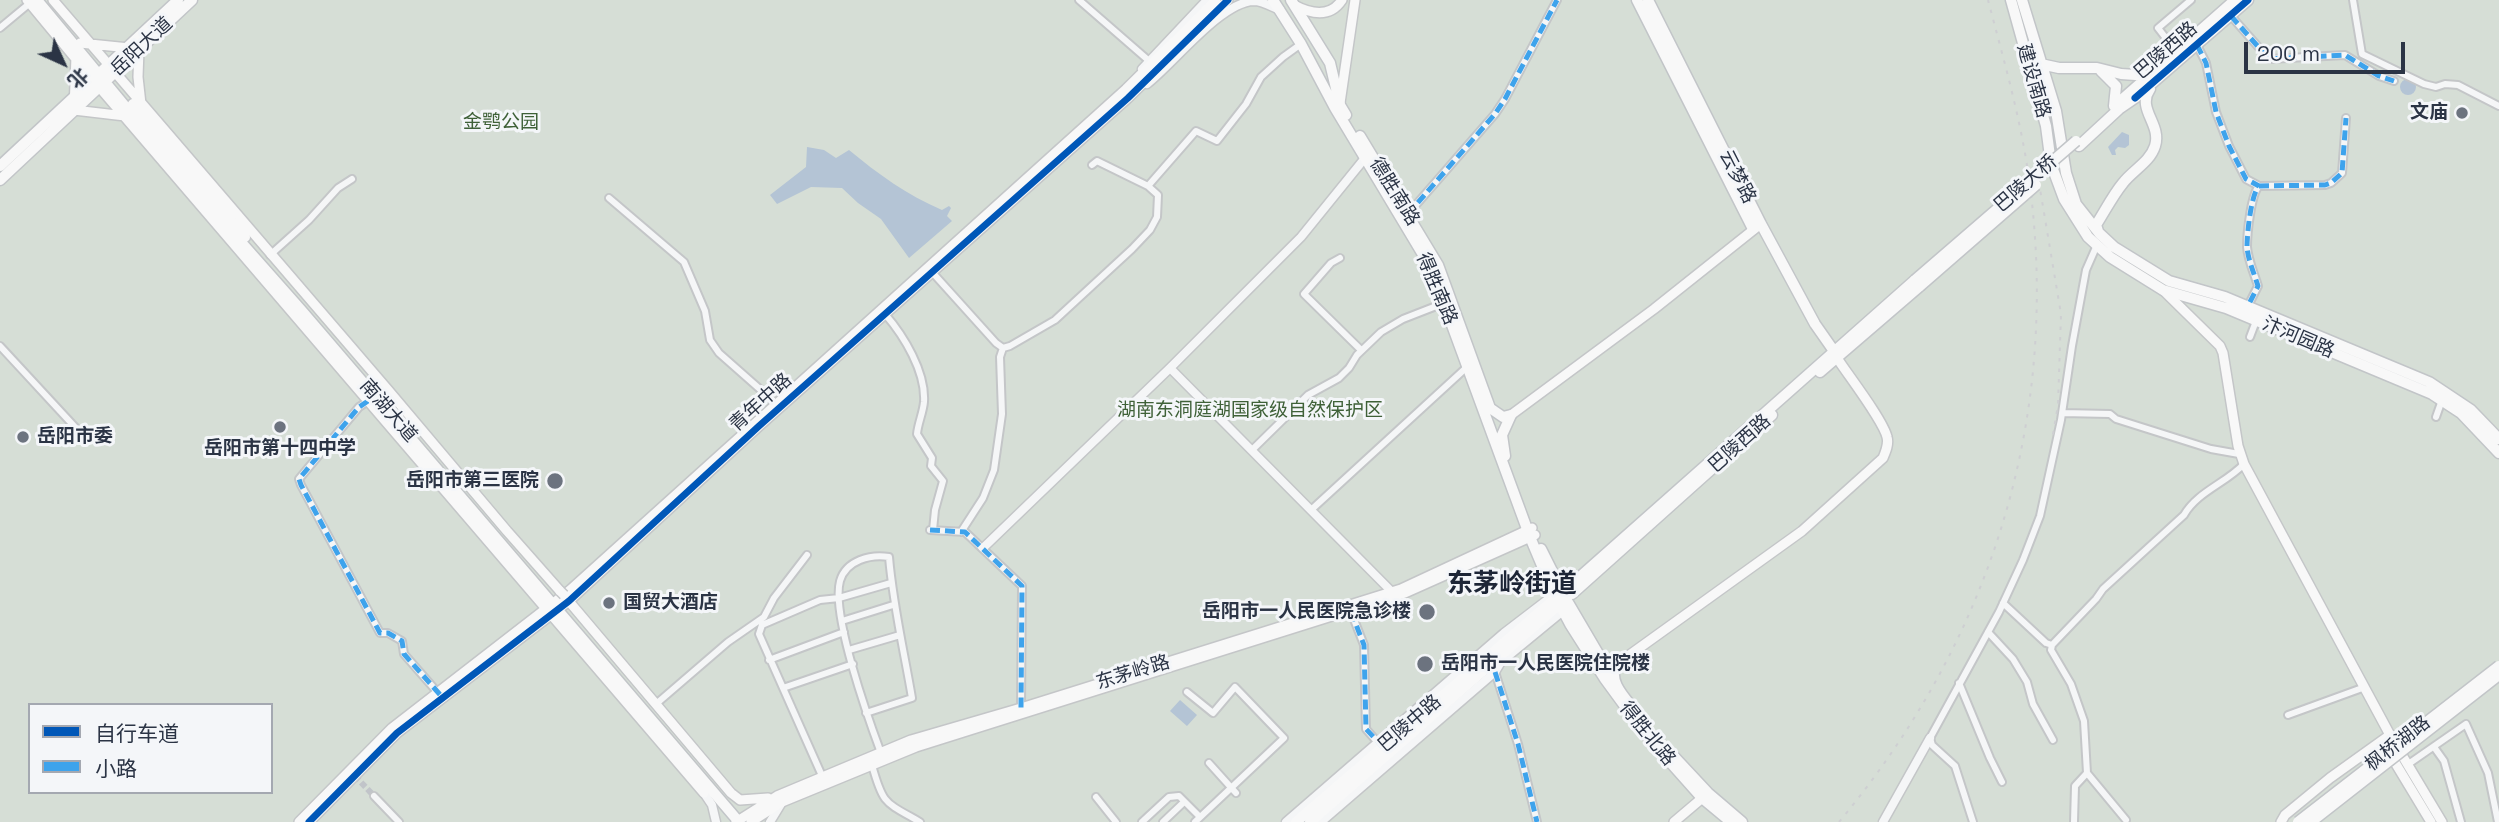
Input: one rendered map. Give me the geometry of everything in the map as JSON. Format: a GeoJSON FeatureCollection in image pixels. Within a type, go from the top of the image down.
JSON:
{"type":"FeatureCollection","features":[{"type":"Feature","properties":{"kind":"main road","name":"南湖大道"},"geometry":{"type":"LineString","coordinates":[[45,0],[104,76],[742,821]]}},
{"type":"Feature","properties":{"kind":"main road"},"geometry":{"type":"LineString","coordinates":[[53,0],[82,45]]}},
{"type":"Feature","properties":{"kind":"main road","name":"岳阳大道"},"geometry":{"type":"LineString","coordinates":[[0,180],[74,110],[127,48],[178,0]]}},
{"type":"Feature","properties":{"kind":"main road","name":"岳阳大道"},"geometry":{"type":"LineString","coordinates":[[0,166],[74,97],[139,49],[192,0]]}},
{"type":"Feature","properties":{"kind":"main road","name":"青年中路"},"geometry":{"type":"LineString","coordinates":[[309,822],[397,733],[440,695],[558,603],[1127,93],[1216,0]]}},
{"type":"Feature","properties":{"kind":"main road","name":"青年中路"},"geometry":{"type":"LineString","coordinates":[[778,405],[932,272],[1228,0]]}},
{"type":"Feature","properties":{"kind":"main road","name":"得胜南路"},"geometry":{"type":"LineString","coordinates":[[1273,0],[1431,268],[1531,532],[1561,600],[1651,732],[1703,794]]}},
{"type":"Feature","properties":{"kind":"main road"},"geometry":{"type":"LineString","coordinates":[[1292,2],[1318,14],[1334,9],[1342,0]]}},
{"type":"Feature","properties":{"kind":"main road"},"geometry":{"type":"LineString","coordinates":[[1340,105],[1355,0]]}},
{"type":"Feature","properties":{"kind":"main road"},"geometry":{"type":"LineString","coordinates":[[1511,415],[1654,309],[1757,227],[1637,0]]}},
{"type":"Feature","properties":{"kind":"main road","name":"云梦路"},"geometry":{"type":"LineString","coordinates":[[1648,0],[1757,227],[1836,354]]}},
{"type":"Feature","properties":{"kind":"main road","name":"建设南路"},"geometry":{"type":"LineString","coordinates":[[2011,0],[2046,126],[2051,164],[2064,199],[2094,235]]}},
{"type":"Feature","properties":{"kind":"main road","name":"建设南路"},"geometry":{"type":"LineString","coordinates":[[2022,0],[2056,111],[2066,173],[2076,205],[2094,235]]}},
{"type":"Feature","properties":{"kind":"main road","name":"巴陵西路"},"geometry":{"type":"LineString","coordinates":[[2153,78],[2176,51],[2235,0]]}},
{"type":"Feature","properties":{"kind":"main road","name":"巴陵西路"},"geometry":{"type":"LineString","coordinates":[[2136,93],[2248,0]]}},
{"type":"Feature","properties":{"kind":"main road","name":"南湖大道"},"geometry":{"type":"LineString","coordinates":[[31,1],[82,45]]}},
{"type":"Feature","properties":{"kind":"main road"},"geometry":{"type":"LineString","coordinates":[[31,1],[76,58],[142,105],[270,255],[558,603],[704,793]]}},
{"type":"Feature","properties":{"kind":"main road","name":"德胜南路"},"geometry":{"type":"LineString","coordinates":[[1292,2],[1330,63],[1340,105],[1438,265],[1490,408],[1503,417],[1511,415]]}},
{"type":"Feature","properties":{"kind":"main road"},"geometry":{"type":"LineString","coordinates":[[82,45],[139,49],[138,77],[142,105],[140,118],[74,110],[76,58],[82,45]]}},
{"type":"Feature","properties":{"kind":"main road"},"geometry":{"type":"LineString","coordinates":[[2028,65],[2039,62],[2059,68],[2097,68],[2153,78],[2145,96],[2145,109],[2156,132],[2155,146],[2146,161],[2123,182],[2096,225],[2094,235]]}},
{"type":"Feature","properties":{"kind":"main road"},"geometry":{"type":"LineString","coordinates":[[2097,68],[2116,86],[2116,108],[2129,106],[2136,109],[2156,132]]}},
{"type":"Feature","properties":{"kind":"main road"},"geometry":{"type":"LineString","coordinates":[[104,76],[124,116],[368,401],[656,704],[731,793],[740,800],[779,799]]}},
{"type":"Feature","properties":{"kind":"main road","name":"巴陵大桥"},"geometry":{"type":"LineString","coordinates":[[1918,283],[2136,93]]}},
{"type":"Feature","properties":{"kind":"main road","name":"汴河园路"},"geometry":{"type":"LineString","coordinates":[[2094,235],[2097,245],[2110,257],[2163,290],[2226,308],[2432,394],[2461,413],[2499,453]]}},
{"type":"Feature","properties":{"kind":"main road","name":"汴河园路"},"geometry":{"type":"LineString","coordinates":[[2094,235],[2169,281],[2225,297],[2430,382],[2471,410],[2499,439]]}},
{"type":"Feature","properties":{"kind":"main road","name":"巴陵西路"},"geometry":{"type":"LineString","coordinates":[[1561,600],[1918,283]]}},
{"type":"Feature","properties":{"kind":"main road"},"geometry":{"type":"LineString","coordinates":[[2163,290],[2220,346],[2239,454],[2365,687],[2431,822]]}},
{"type":"Feature","properties":{"kind":"main road"},"geometry":{"type":"LineString","coordinates":[[1613,691],[1614,669],[1617,664],[1802,531],[1883,458],[1887,436],[1836,354]]}},
{"type":"Feature","properties":{"kind":"main road","name":"得胜南路"},"geometry":{"type":"LineString","coordinates":[[1511,415],[1502,435],[1503,449],[1531,532]]}},
{"type":"Feature","properties":{"kind":"main road","name":"东茅岭路"},"geometry":{"type":"LineString","coordinates":[[779,799],[916,747],[1351,612],[1531,532]]}},
{"type":"Feature","properties":{"kind":"main road","name":"东茅岭路"},"geometry":{"type":"LineString","coordinates":[[742,821],[779,799],[911,740],[1394,594]]}},
{"type":"Feature","properties":{"kind":"main road","name":"得胜北路"},"geometry":{"type":"LineString","coordinates":[[1561,600],[1570,624],[1590,656],[1646,735],[1731,822]]}},
{"type":"Feature","properties":{"kind":"main road","name":"巴陵中路"},"geometry":{"type":"LineString","coordinates":[[1296,822],[1380,744],[1561,600]]}},
{"type":"Feature","properties":{"kind":"main road","name":"巴陵中路"},"geometry":{"type":"LineString","coordinates":[[1310,822],[1335,804],[1561,600]]}},
{"type":"Feature","properties":{"kind":"main road"},"geometry":{"type":"LineString","coordinates":[[1590,656],[1612,665],[1617,664]]}},
{"type":"Feature","properties":{"kind":"main road","name":"枫桥湖路"},"geometry":{"type":"LineString","coordinates":[[2298,822],[2499,666]]}},
{"type":"Feature","properties":{"kind":"main road","name":"枫桥湖路"},"geometry":{"type":"LineString","coordinates":[[2311,822],[2499,675]]}},
{"type":"Feature","properties":{"kind":"main road","name":"青年中路"},"geometry":{"type":"LineString","coordinates":[[299,822],[392,727],[440,695]]}},
{"type":"Feature","properties":{"kind":"main road"},"geometry":{"type":"LineString","coordinates":[[2281,822],[2285,815],[2330,778],[2390,735]]}},
{"type":"Feature","properties":{"kind":"main road"},"geometry":{"type":"LineString","coordinates":[[2382,741],[2442,822]]}},
{"type":"Feature","properties":{"kind":"main road"},"geometry":{"type":"LineString","coordinates":[[1665,822],[1703,794]]}},
{"type":"Feature","properties":{"kind":"main road"},"geometry":{"type":"LineString","coordinates":[[1674,822],[1703,794]]}},
{"type":"Feature","properties":{"kind":"main road"},"geometry":{"type":"LineString","coordinates":[[1703,794],[1742,822]]}},
{"type":"Feature","properties":{"kind":"street"},"geometry":{"type":"LineString","coordinates":[[1079,0],[1148,61]]}},
{"type":"Feature","properties":{"kind":"street"},"geometry":{"type":"LineString","coordinates":[[1127,93],[1148,61],[1207,0]]}},
{"type":"Feature","properties":{"kind":"street"},"geometry":{"type":"LineString","coordinates":[[1127,93],[1168,67],[1220,16],[1238,4],[1257,0],[1280,10]]}},
{"type":"Feature","properties":{"kind":"street"},"geometry":{"type":"LineString","coordinates":[[1408,214],[1495,114],[1558,0]]}},
{"type":"Feature","properties":{"kind":"street"},"geometry":{"type":"LineString","coordinates":[[2176,51],[2158,28],[2191,0]]}},
{"type":"Feature","properties":{"kind":"street"},"geometry":{"type":"LineString","coordinates":[[2353,0],[2362,54],[2424,84],[2436,87],[2445,84],[2458,85],[2499,106]]}},
{"type":"Feature","properties":{"kind":"street"},"geometry":{"type":"LineString","coordinates":[[0,28],[31,1]]}},
{"type":"Feature","properties":{"kind":"street"},"geometry":{"type":"LineString","coordinates":[[2231,16],[2269,59],[2345,55],[2379,76],[2394,81]]}},
{"type":"Feature","properties":{"kind":"street"},"geometry":{"type":"LineString","coordinates":[[1148,186],[1196,131],[1217,141],[1246,104],[1261,78],[1301,44]]}},
{"type":"Feature","properties":{"kind":"street"},"geometry":{"type":"LineString","coordinates":[[2197,45],[2206,63],[2216,112],[2246,180],[2259,186],[2325,186],[2332,183],[2342,173],[2346,118]]}},
{"type":"Feature","properties":{"kind":"street"},"geometry":{"type":"LineString","coordinates":[[983,548],[1301,237],[1365,158]]}},
{"type":"Feature","properties":{"kind":"street"},"geometry":{"type":"LineString","coordinates":[[961,532],[980,504],[994,470],[1002,414],[1000,357],[1003,348],[1055,320],[1140,241],[1157,217],[1158,195],[1148,186],[1097,161],[1092,165]]}},
{"type":"Feature","properties":{"kind":"street"},"geometry":{"type":"LineString","coordinates":[[270,255],[309,220],[338,188],[352,178]]}},
{"type":"Feature","properties":{"kind":"street"},"geometry":{"type":"LineString","coordinates":[[2248,306],[2258,286],[2247,248],[2253,199],[2259,186]]}},
{"type":"Feature","properties":{"kind":"street"},"geometry":{"type":"LineString","coordinates":[[610,198],[684,262],[705,311],[710,340],[719,353],[778,405]]}},
{"type":"Feature","properties":{"kind":"street"},"geometry":{"type":"LineString","coordinates":[[1882,822],[1989,632],[2023,560],[2040,516],[2062,413],[2071,345],[2086,270],[2097,245]]}},
{"type":"Feature","properties":{"kind":"street"},"geometry":{"type":"LineString","coordinates":[[1340,258],[1331,263],[1304,294],[1361,350]]}},
{"type":"Feature","properties":{"kind":"street"},"geometry":{"type":"LineString","coordinates":[[932,272],[976,323],[1003,348]]}},
{"type":"Feature","properties":{"kind":"street"},"geometry":{"type":"LineString","coordinates":[[1252,450],[1308,395],[1339,378],[1361,350],[1381,332],[1403,319],[1444,303]]}},
{"type":"Feature","properties":{"kind":"street"},"geometry":{"type":"LineString","coordinates":[[885,314],[911,354],[923,379],[924,401],[917,434],[932,458],[931,466],[943,481],[931,530],[965,532],[1022,586],[1021,708]]}},
{"type":"Feature","properties":{"kind":"street"},"geometry":{"type":"LineString","coordinates":[[2250,337],[2256,321]]}},
{"type":"Feature","properties":{"kind":"street"},"geometry":{"type":"LineString","coordinates":[[0,346],[86,439]]}},
{"type":"Feature","properties":{"kind":"street"},"geometry":{"type":"LineString","coordinates":[[1311,510],[1467,367]]}},
{"type":"Feature","properties":{"kind":"street"},"geometry":{"type":"LineString","coordinates":[[1170,368],[1394,594]]}},
{"type":"Feature","properties":{"kind":"street"},"geometry":{"type":"LineString","coordinates":[[2436,417],[2442,400]]}},
{"type":"Feature","properties":{"kind":"street"},"geometry":{"type":"LineString","coordinates":[[368,401],[359,407],[299,479],[380,633],[388,633],[402,641],[404,654],[440,695]]}},
{"type":"Feature","properties":{"kind":"street"},"geometry":{"type":"LineString","coordinates":[[2062,413],[2110,414],[2116,419],[2211,449],[2239,454]]}},
{"type":"Feature","properties":{"kind":"street"},"geometry":{"type":"LineString","coordinates":[[2126,820],[2087,773],[2084,721],[2071,684],[2051,650],[2052,645],[2103,589],[2184,515],[2190,505],[2232,476],[2244,464]]}},
{"type":"Feature","properties":{"kind":"street"},"geometry":{"type":"LineString","coordinates":[[656,704],[728,642],[764,617],[774,598],[807,555]]}},
{"type":"Feature","properties":{"kind":"street"},"geometry":{"type":"LineString","coordinates":[[866,713],[912,698],[908,663],[893,605],[889,557],[877,555],[861,559],[846,569],[840,581],[839,598],[844,632],[866,713],[881,753]]}},
{"type":"Feature","properties":{"kind":"street"},"geometry":{"type":"LineString","coordinates":[[823,778],[769,660],[759,634],[762,625],[820,600],[839,598],[891,583]]}},
{"type":"Feature","properties":{"kind":"street"},"geometry":{"type":"LineString","coordinates":[[1546,625],[1561,600]]}},
{"type":"Feature","properties":{"kind":"street"},"geometry":{"type":"LineString","coordinates":[[2003,603],[2046,643],[2052,645]]}},
{"type":"Feature","properties":{"kind":"street"},"geometry":{"type":"LineString","coordinates":[[842,621],[893,605]]}},
{"type":"Feature","properties":{"kind":"street"},"geometry":{"type":"LineString","coordinates":[[1286,822],[1380,744],[1366,729],[1364,645],[1351,612]]}},
{"type":"Feature","properties":{"kind":"street"},"geometry":{"type":"LineString","coordinates":[[1321,822],[1335,804],[1495,672],[1501,662],[1546,625],[1558,619],[1570,624]]}},
{"type":"Feature","properties":{"kind":"street"},"geometry":{"type":"LineString","coordinates":[[769,660],[844,632]]}},
{"type":"Feature","properties":{"kind":"street"},"geometry":{"type":"LineString","coordinates":[[1989,632],[2027,681],[2033,704],[2053,740]]}},
{"type":"Feature","properties":{"kind":"street"},"geometry":{"type":"LineString","coordinates":[[849,650],[900,635]]}},
{"type":"Feature","properties":{"kind":"street"},"geometry":{"type":"LineString","coordinates":[[783,688],[853,664]]}},
{"type":"Feature","properties":{"kind":"street"},"geometry":{"type":"LineString","coordinates":[[1495,672],[1518,744],[1536,822]]}},
{"type":"Feature","properties":{"kind":"street"},"geometry":{"type":"LineString","coordinates":[[1959,683],[1985,749],[2002,782]]}},
{"type":"Feature","properties":{"kind":"street"},"geometry":{"type":"LineString","coordinates":[[1142,822],[1169,797],[1179,796],[1197,820],[1233,790],[1284,738],[1235,687],[1213,713],[1187,692]]}},
{"type":"Feature","properties":{"kind":"street"},"geometry":{"type":"LineString","coordinates":[[2288,715],[2365,687]]}},
{"type":"Feature","properties":{"kind":"street"},"geometry":{"type":"LineString","coordinates":[[2404,768],[2466,724],[2488,773],[2498,822]]}},
{"type":"Feature","properties":{"kind":"street"},"geometry":{"type":"LineString","coordinates":[[1930,738],[1932,745],[1955,766],[1973,822]]}},
{"type":"Feature","properties":{"kind":"street"},"geometry":{"type":"LineString","coordinates":[[2434,747],[2444,761],[2461,822]]}},
{"type":"Feature","properties":{"kind":"street"},"geometry":{"type":"LineString","coordinates":[[1209,763],[1233,790]]}},
{"type":"Feature","properties":{"kind":"street"},"geometry":{"type":"LineString","coordinates":[[872,765],[879,792],[886,801],[899,812],[920,822]]}},
{"type":"Feature","properties":{"kind":"street"},"geometry":{"type":"LineString","coordinates":[[2074,822],[2075,786],[2087,773]]}},
{"type":"Feature","properties":{"kind":"street"},"geometry":{"type":"LineString","coordinates":[[704,793],[712,805],[716,822]]}},
{"type":"Feature","properties":{"kind":"street"},"geometry":{"type":"LineString","coordinates":[[374,796],[399,822]]}},
{"type":"Feature","properties":{"kind":"street"},"geometry":{"type":"LineString","coordinates":[[1096,797],[1116,822]]}},
{"type":"Feature","properties":{"kind":"street"},"geometry":{"type":"LineString","coordinates":[[770,822],[779,799]]}},
{"type":"Feature","properties":{"kind":"street"},"geometry":{"type":"LineString","coordinates":[[1154,810],[1166,821],[1184,802]]}},
{"type":"Feature","properties":{"kind":"green space","name":"湖南东洞庭湖国家级自然保护区"},"geometry":{"type":"Polygon","coordinates":[[[0,0],[2499,0],[2499,822],[0,822],[0,0]]]}},
{"type":"Feature","properties":{"kind":"water"},"geometry":{"type":"Polygon","coordinates":[[[2405,79],[2411,79],[2416,87],[2414,93],[2405,95],[2400,90],[2400,84],[2405,79]]]}},
{"type":"Feature","properties":{"kind":"water"},"geometry":{"type":"Polygon","coordinates":[[[2122,132],[2129,135],[2129,145],[2125,148],[2118,147],[2115,150],[2116,155],[2112,155],[2108,147],[2122,132]]]}},
{"type":"Feature","properties":{"kind":"water"},"geometry":{"type":"Polygon","coordinates":[[[807,147],[824,150],[836,158],[849,150],[882,176],[917,198],[942,210],[949,206],[951,208],[947,216],[952,221],[909,258],[881,219],[842,188],[811,187],[777,204],[770,195],[806,167],[807,147]]]}},
{"type":"Feature","properties":{"kind":"water"},"geometry":{"type":"Polygon","coordinates":[[[1180,700],[1197,715],[1187,726],[1170,711],[1180,700]]]}},
{"type":"Feature","properties":{"kind":"tunnel"},"geometry":{"type":"LineString","coordinates":[[355,776],[374,796]]}},
{"type":"Feature","properties":{"kind":"railway"},"geometry":{"type":"LineString","coordinates":[[1839,822],[1892,752],[1937,679],[1974,603],[2002,524],[2023,443],[2034,359],[2037,273],[2027,162],[1988,0]]}},
{"type":"Feature","properties":{"kind":"railway"},"geometry":{"type":"LineString","coordinates":[[2037,171],[2061,314],[2058,405],[2052,440]]}},
{"type":"Feature","properties":{"kind":"marked path"},"geometry":{"type":"LineString","coordinates":[[1408,214],[1495,114],[1557,0]]}},
{"type":"Feature","properties":{"kind":"marked path"},"geometry":{"type":"LineString","coordinates":[[2231,16],[2269,59],[2345,55],[2379,76],[2394,81]]}},
{"type":"Feature","properties":{"kind":"marked path"},"geometry":{"type":"LineString","coordinates":[[2197,45],[2206,63],[2216,112],[2229,146],[2246,179],[2259,186],[2252,205],[2247,247],[2258,286],[2248,306]]}},
{"type":"Feature","properties":{"kind":"marked path"},"geometry":{"type":"LineString","coordinates":[[2259,186],[2331,183],[2342,173],[2346,118]]}},
{"type":"Feature","properties":{"kind":"marked path"},"geometry":{"type":"LineString","coordinates":[[368,401],[359,407],[299,479],[380,633],[388,633],[402,641],[404,654],[443,698]]}},
{"type":"Feature","properties":{"kind":"marked path"},"geometry":{"type":"LineString","coordinates":[[930,530],[965,532],[1022,586],[1021,708]]}},
{"type":"Feature","properties":{"kind":"marked path"},"geometry":{"type":"LineString","coordinates":[[1351,612],[1364,645],[1366,729],[1383,747]]}},
{"type":"Feature","properties":{"kind":"marked path"},"geometry":{"type":"LineString","coordinates":[[1495,672],[1518,744],[1537,822]]}},
{"type":"Feature","properties":{"kind":"cycle path"},"geometry":{"type":"LineString","coordinates":[[309,822],[397,733],[569,601],[759,426],[1128,98],[1228,0]]}},
{"type":"Feature","properties":{"kind":"cycle path"},"geometry":{"type":"LineString","coordinates":[[2135,98],[2248,0]]}},
{"type":"Feature","properties":{"kind":"place","name":"文庙"},"geometry":{"type":"Point","coordinates":[2462,113]}},
{"type":"Feature","properties":{"kind":"place","name":"岳阳市第十四中学"},"geometry":{"type":"Point","coordinates":[280,427]}},
{"type":"Feature","properties":{"kind":"place","name":"岳阳市委"},"geometry":{"type":"Point","coordinates":[23,437]}},
{"type":"Feature","properties":{"kind":"place","name":"岳阳市第三医院"},"geometry":{"type":"Point","coordinates":[555,481]}},
{"type":"Feature","properties":{"kind":"place","name":"国贸大酒店"},"geometry":{"type":"Point","coordinates":[609,603]}},
{"type":"Feature","properties":{"kind":"place","name":"岳阳市一人民医院急诊楼"},"geometry":{"type":"Point","coordinates":[1427,612]}},
{"type":"Feature","properties":{"kind":"place","name":"岳阳市一人民医院住院楼"},"geometry":{"type":"Point","coordinates":[1425,664]}},
{"type":"Feature","properties":{"kind":"district","name":"东茅岭街道"},"geometry":{"type":"Point","coordinates":[1512,585]}},
{"type":"Feature","properties":{"kind":"park label","name":"金鹗公园"},"geometry":{"type":"Point","coordinates":[501,123]}}]}
